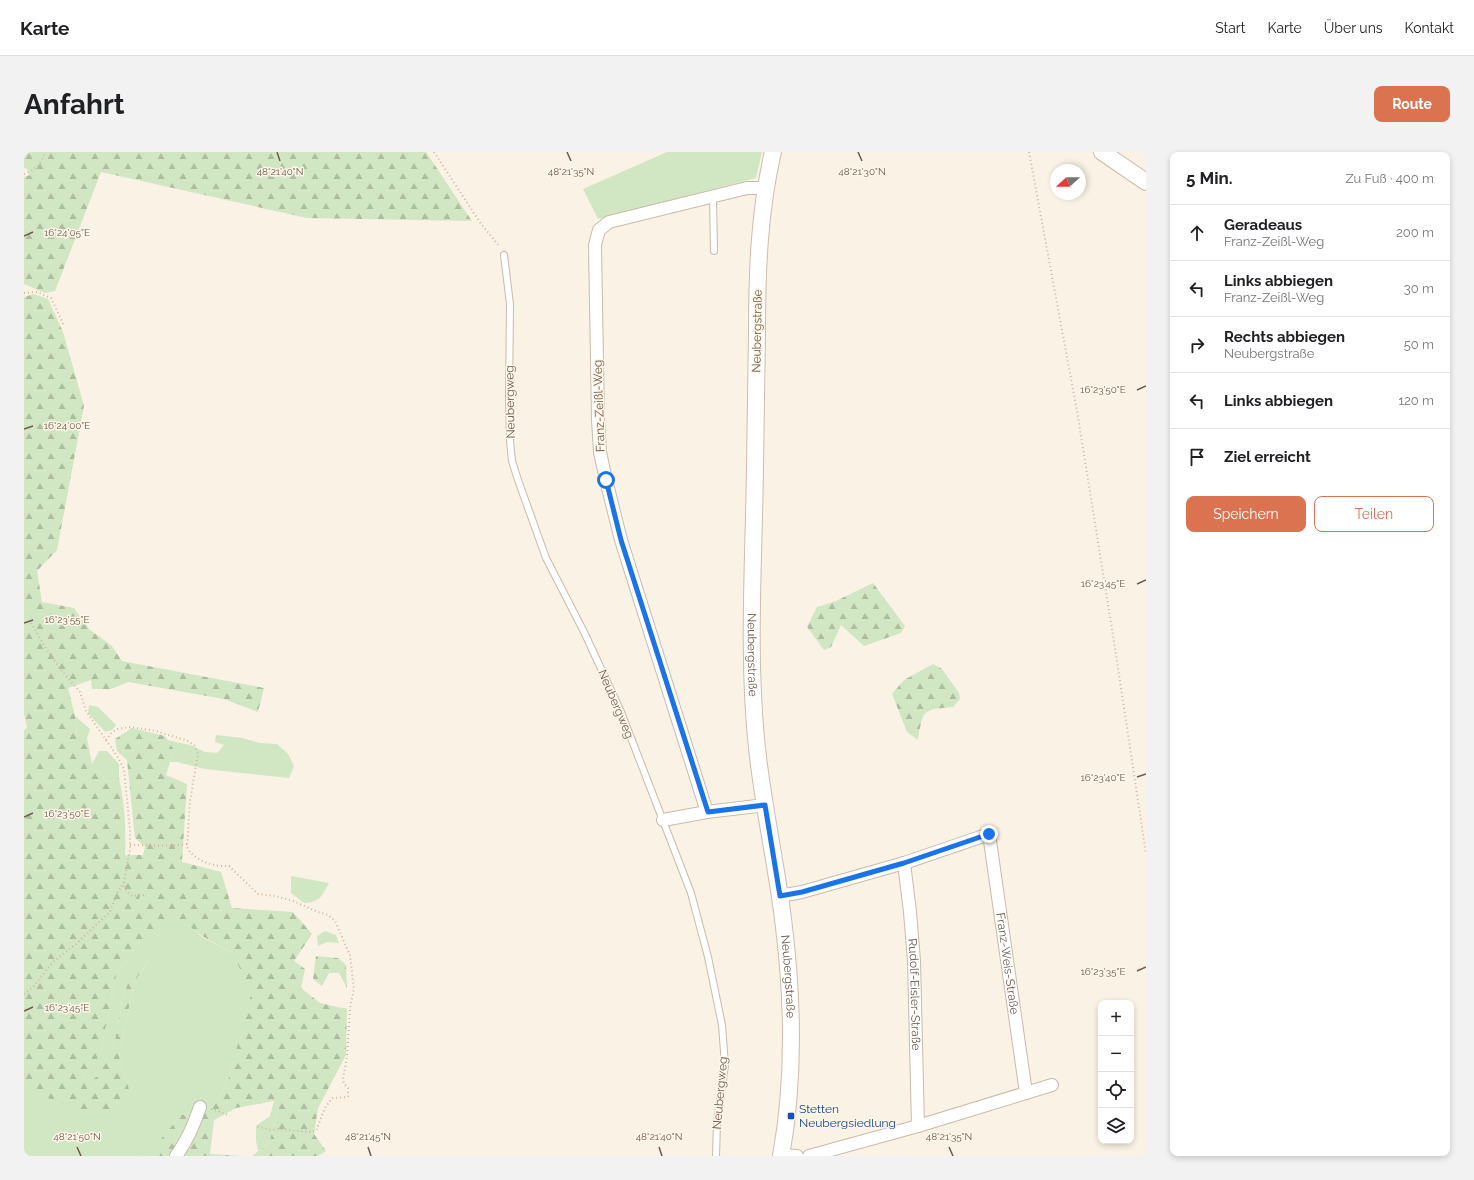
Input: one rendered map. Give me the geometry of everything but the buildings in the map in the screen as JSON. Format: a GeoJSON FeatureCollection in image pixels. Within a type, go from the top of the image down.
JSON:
{"type":"FeatureCollection","features":[{"type":"Feature","properties":{"kind":"street","name":"Neubergstraße"},"geometry":{"type":"LineString","coordinates":[[773,152],[765,188],[758,282],[753,672],[757,748],[780,896],[788,978],[790,1034],[786,1156]]}},
{"type":"Feature","properties":{"kind":"street"},"geometry":{"type":"LineString","coordinates":[[1102,152],[1146,182]]}},
{"type":"Feature","properties":{"kind":"street","name":"Franz-Zeißl-Weg"},"geometry":{"type":"LineString","coordinates":[[708,812],[621,540],[600,452],[598,420],[595,245],[599,230],[609,222],[747,188],[765,188]]}},
{"type":"Feature","properties":{"kind":"street"},"geometry":{"type":"LineString","coordinates":[[663,820],[708,812],[765,805]]}},
{"type":"Feature","properties":{"kind":"street","name":"Franz-Weis-Straße"},"geometry":{"type":"LineString","coordinates":[[904,863],[989,834],[1026,1093]]}},
{"type":"Feature","properties":{"kind":"street"},"geometry":{"type":"LineString","coordinates":[[780,896],[802,892],[904,863]]}},
{"type":"Feature","properties":{"kind":"street","name":"Rudolf-Eisler-Straße"},"geometry":{"type":"LineString","coordinates":[[904,863],[914,961],[918,1126]]}},
{"type":"Feature","properties":{"kind":"street"},"geometry":{"type":"LineString","coordinates":[[809,1156],[918,1126],[1052,1085]]}},
{"type":"Feature","properties":{"kind":"street"},"geometry":{"type":"LineString","coordinates":[[176,1156],[185,1144],[194,1126],[200,1108]]}},
{"type":"Feature","properties":{"kind":"lane"},"geometry":{"type":"LineString","coordinates":[[713,196],[714,251]]}},
{"type":"Feature","properties":{"kind":"lane","name":"Neubergweg"},"geometry":{"type":"LineString","coordinates":[[504,255],[510,297],[510,441],[514,470],[546,558],[585,634],[617,705],[663,820],[692,898],[710,964],[721,1017],[724,1065],[717,1123],[716,1156]]}},
{"type":"Feature","properties":{"kind":"path"},"geometry":{"type":"LineString","coordinates":[[24,174],[33,171],[40,165],[45,152]]}},
{"type":"Feature","properties":{"kind":"path"},"geometry":{"type":"LineString","coordinates":[[434,152],[481,224],[499,244],[504,255]]}},
{"type":"Feature","properties":{"kind":"path"},"geometry":{"type":"LineString","coordinates":[[1028,152],[1077,411],[1146,854]]}},
{"type":"Feature","properties":{"kind":"path"},"geometry":{"type":"LineString","coordinates":[[24,293],[37,292],[51,298],[64,326]]}},
{"type":"Feature","properties":{"kind":"path"},"geometry":{"type":"LineString","coordinates":[[31,623],[61,670],[80,692],[86,711],[118,756],[124,769],[130,830],[130,845],[124,882],[125,889],[132,896],[144,895]]}},
{"type":"Feature","properties":{"kind":"path"},"geometry":{"type":"LineString","coordinates":[[106,740],[112,732],[118,729],[130,727],[156,731],[188,741],[195,746],[198,754],[190,801],[187,844],[190,854],[210,864],[222,867],[229,866],[258,894],[287,899],[328,915],[335,920],[350,955],[354,989],[350,1008],[347,1057],[343,1079],[344,1084],[348,1088],[348,1097],[332,1098],[325,1108],[316,1131],[310,1132],[280,1128],[271,1130],[256,1126]]}},
{"type":"Feature","properties":{"kind":"path"},"geometry":{"type":"LineString","coordinates":[[130,845],[154,844],[172,846],[187,844]]}},
{"type":"Feature","properties":{"kind":"path"},"geometry":{"type":"LineString","coordinates":[[24,994],[33,987],[53,962],[76,944],[110,912],[117,893],[124,882]]}},
{"type":"Feature","properties":{"kind":"path"},"geometry":{"type":"LineString","coordinates":[[200,1108],[218,1110],[230,1116]]}},
{"type":"Feature","properties":{"kind":"green space"},"geometry":{"type":"Polygon","coordinates":[[[24,152],[426,152],[472,221],[307,218],[101,172],[55,291],[45,293],[24,284],[24,177],[30,175],[27,169],[24,168],[24,152]]]}},
{"type":"Feature","properties":{"kind":"green space"},"geometry":{"type":"Polygon","coordinates":[[[667,152],[762,152],[756,178],[598,219],[583,189],[667,152]]]}},
{"type":"Feature","properties":{"kind":"green space"},"geometry":{"type":"Polygon","coordinates":[[[34,294],[48,299],[63,332],[84,406],[57,550],[37,571],[42,602],[74,608],[90,630],[111,645],[122,661],[264,688],[258,712],[224,699],[128,682],[111,689],[92,689],[91,680],[68,688],[75,716],[77,738],[87,738],[92,764],[107,782],[119,778],[125,816],[125,855],[143,855],[145,847],[135,838],[127,760],[117,751],[115,739],[132,728],[165,736],[174,750],[166,775],[187,784],[182,862],[221,872],[232,908],[293,912],[312,934],[294,961],[305,969],[301,988],[320,1003],[347,1009],[346,1055],[318,1108],[314,1134],[326,1151],[318,1156],[252,1156],[269,1143],[278,1112],[274,1101],[236,1108],[214,1120],[210,1154],[244,1156],[142,1156],[150,1152],[181,1115],[207,1112],[219,1098],[229,1077],[252,991],[231,952],[202,936],[169,913],[164,929],[117,971],[100,1055],[83,1076],[87,1083],[98,1076],[115,1040],[124,995],[135,963],[150,957],[134,983],[119,1056],[129,1089],[121,1101],[107,1110],[96,1112],[85,1111],[61,1104],[28,1089],[24,1083],[24,731],[27,727],[24,714],[24,627],[35,625],[24,602],[24,297],[34,294]],[[144,885],[139,899],[144,901],[149,895],[144,885]]]}},
{"type":"Feature","properties":{"kind":"green space"},"geometry":{"type":"Polygon","coordinates":[[[873,583],[905,626],[901,633],[864,646],[841,625],[831,647],[824,650],[807,627],[817,607],[836,601],[873,583]]]}},
{"type":"Feature","properties":{"kind":"green space"},"geometry":{"type":"Polygon","coordinates":[[[24,602],[36,625],[24,627],[24,602]]]}},
{"type":"Feature","properties":{"kind":"green space"},"geometry":{"type":"Polygon","coordinates":[[[933,664],[942,669],[959,693],[960,699],[953,707],[935,709],[926,713],[921,722],[918,740],[907,732],[892,694],[904,680],[933,664]]]}},
{"type":"Feature","properties":{"kind":"green space"},"geometry":{"type":"Polygon","coordinates":[[[89,705],[98,707],[116,725],[112,730],[105,732],[88,713],[89,705]]]}},
{"type":"Feature","properties":{"kind":"green space"},"geometry":{"type":"Polygon","coordinates":[[[75,716],[90,729],[87,738],[77,738],[75,716]]]}},
{"type":"Feature","properties":{"kind":"green space"},"geometry":{"type":"Polygon","coordinates":[[[216,735],[242,738],[260,743],[277,744],[288,754],[294,766],[289,778],[205,769],[177,762],[170,762],[174,750],[167,740],[190,745],[205,752],[217,753],[224,745],[215,742],[216,735]]]}},
{"type":"Feature","properties":{"kind":"green space"},"geometry":{"type":"Polygon","coordinates":[[[99,751],[107,751],[119,764],[119,778],[107,782],[92,764],[99,751]]]}},
{"type":"Feature","properties":{"kind":"green space"},"geometry":{"type":"Polygon","coordinates":[[[291,876],[329,883],[320,898],[304,903],[291,893],[291,876]]]}},
{"type":"Feature","properties":{"kind":"green space"},"geometry":{"type":"Polygon","coordinates":[[[144,885],[148,889],[149,893],[148,897],[144,901],[139,899],[144,885]]]}},
{"type":"Feature","properties":{"kind":"green space"},"geometry":{"type":"Polygon","coordinates":[[[168,912],[202,937],[231,952],[253,991],[229,1077],[219,1098],[207,1112],[181,1115],[150,1152],[142,1156],[24,1156],[24,1083],[28,1089],[51,1098],[129,1089],[119,1056],[134,983],[150,958],[124,995],[115,1040],[98,1077],[87,1083],[83,1076],[100,1055],[117,971],[164,929],[168,912]]]}},
{"type":"Feature","properties":{"kind":"green space"},"geometry":{"type":"Polygon","coordinates":[[[325,931],[336,935],[339,943],[327,942],[318,946],[317,936],[325,931]]]}},
{"type":"Feature","properties":{"kind":"green space"},"geometry":{"type":"Polygon","coordinates":[[[316,956],[338,958],[346,965],[347,988],[339,973],[329,973],[322,986],[313,979],[316,956]]]}},
{"type":"Feature","properties":{"kind":"green space"},"geometry":{"type":"Polygon","coordinates":[[[274,1101],[278,1112],[269,1143],[258,1151],[256,1126],[270,1116],[274,1101]]]}},
{"type":"Feature","properties":{"kind":"place","name":"Stetten Neubergsiedlung"},"geometry":{"type":"Point","coordinates":[791,1116]}},
{"type":"Feature","properties":{"kind":"route"},"geometry":{"type":"LineString","coordinates":[[606,480],[616,524],[708,812],[765,805],[780,896],[802,892],[904,863],[989,834]]}}]}
